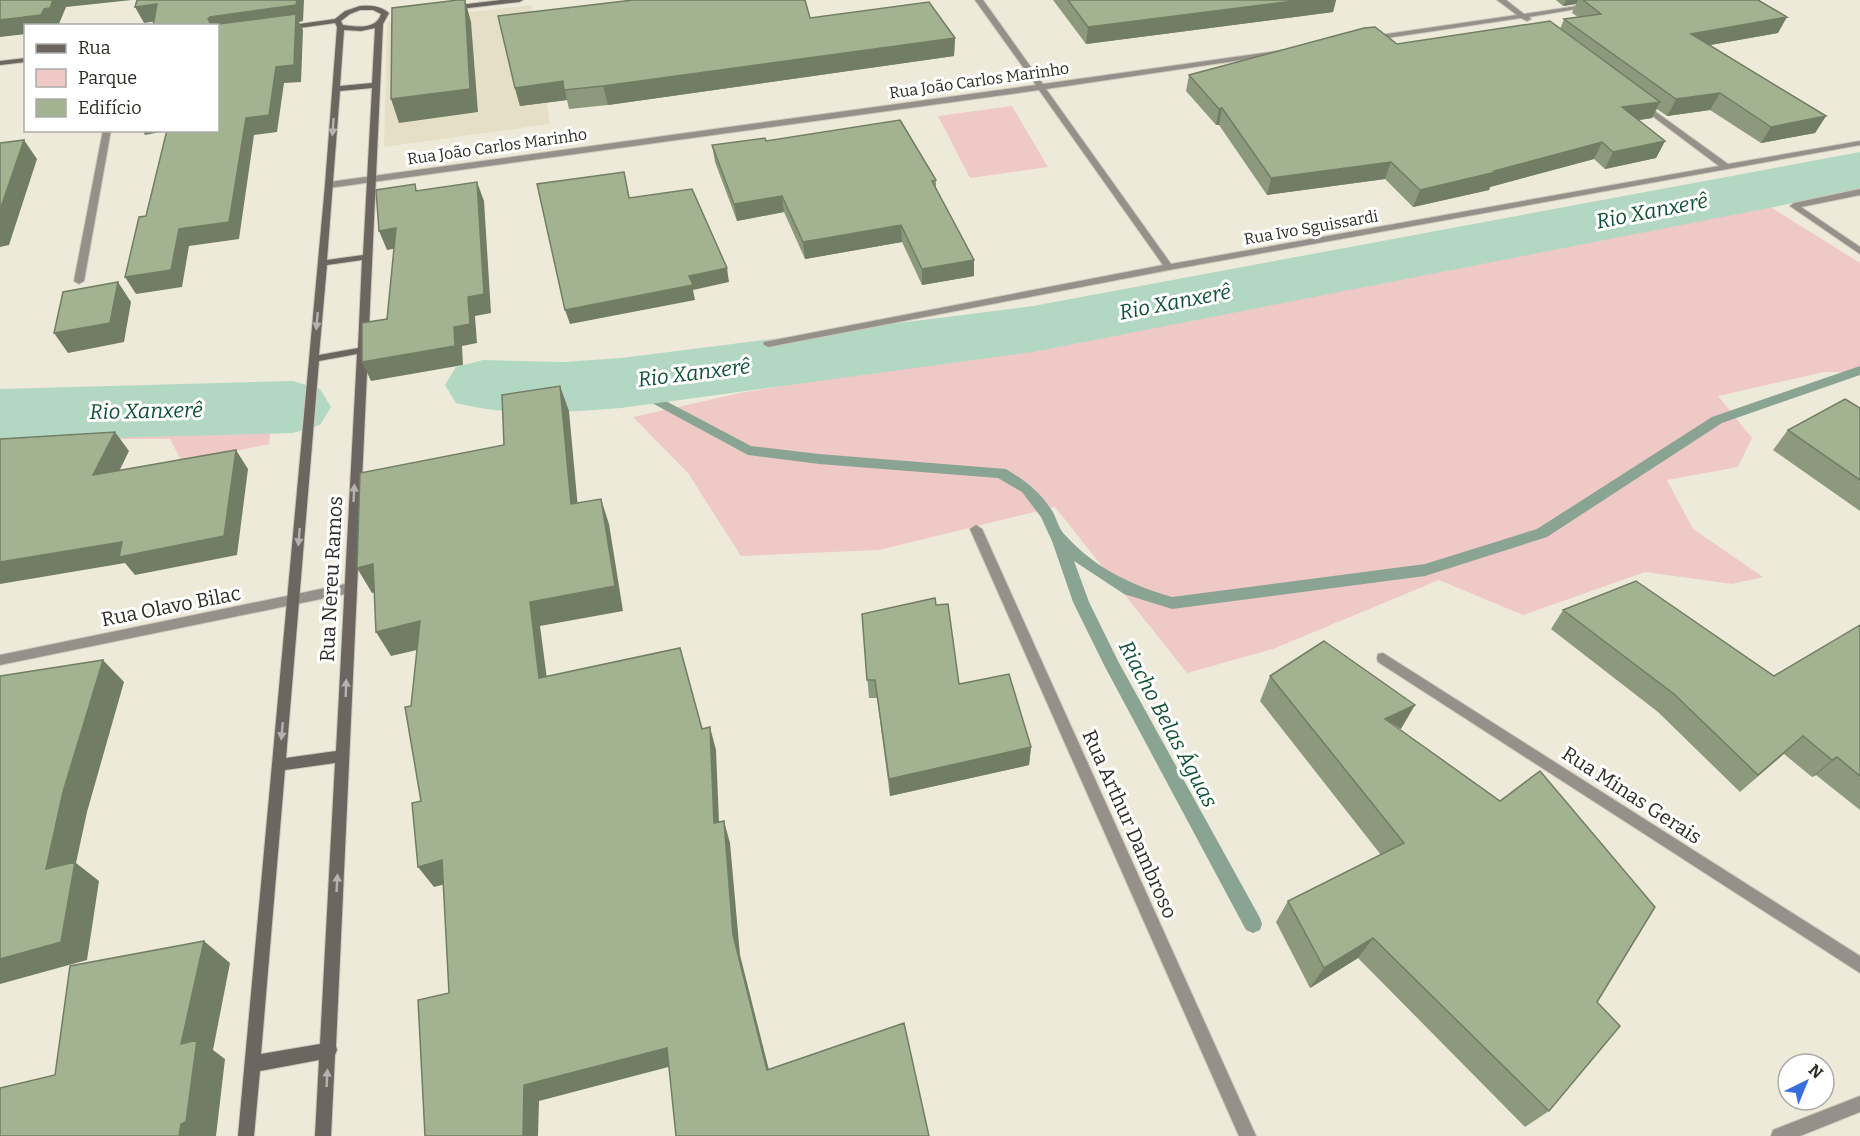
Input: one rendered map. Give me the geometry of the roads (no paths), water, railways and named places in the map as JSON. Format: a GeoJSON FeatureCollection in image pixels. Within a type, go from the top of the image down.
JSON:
{"type":"FeatureCollection","features":[{"type":"Feature","properties":{"kind":"street","name":"Rua Nereu Ramos"},"geometry":{"type":"LineString","coordinates":[[323,1136],[374,85],[382,0]]}},
{"type":"Feature","properties":{"kind":"street"},"geometry":{"type":"LineString","coordinates":[[441,10],[519,0]]}},
{"type":"Feature","properties":{"kind":"street"},"geometry":{"type":"LineString","coordinates":[[979,0],[1169,267]]}},
{"type":"Feature","properties":{"kind":"street"},"geometry":{"type":"LineString","coordinates":[[1501,0],[1533,23]]}},
{"type":"Feature","properties":{"kind":"street"},"geometry":{"type":"LineString","coordinates":[[1358,40],[1599,5]]}},
{"type":"Feature","properties":{"kind":"street"},"geometry":{"type":"LineString","coordinates":[[339,24],[344,10],[366,8],[382,17]]}},
{"type":"Feature","properties":{"kind":"street"},"geometry":{"type":"LineString","coordinates":[[273,30],[339,24],[356,30],[382,17],[397,15]]}},
{"type":"Feature","properties":{"kind":"street","name":"Rua Nereu Ramos"},"geometry":{"type":"LineString","coordinates":[[246,1136],[329,185],[339,24]]}},
{"type":"Feature","properties":{"kind":"street","name":"Rua João Carlos Marinho"},"geometry":{"type":"LineString","coordinates":[[329,185],[1288,51]]}},
{"type":"Feature","properties":{"kind":"street"},"geometry":{"type":"LineString","coordinates":[[0,63],[24,60]]}},
{"type":"Feature","properties":{"kind":"street"},"geometry":{"type":"LineString","coordinates":[[335,89],[374,85]]}},
{"type":"Feature","properties":{"kind":"street"},"geometry":{"type":"LineString","coordinates":[[1635,99],[1728,168]]}},
{"type":"Feature","properties":{"kind":"street"},"geometry":{"type":"LineString","coordinates":[[79,281],[107,132]]}},
{"type":"Feature","properties":{"kind":"street","name":"Rua Ivo Sguissardi"},"geometry":{"type":"LineString","coordinates":[[768,344],[1169,267],[1860,143]]}},
{"type":"Feature","properties":{"kind":"street"},"geometry":{"type":"LineString","coordinates":[[1860,192],[1794,206],[1860,251]]}},
{"type":"Feature","properties":{"kind":"street"},"geometry":{"type":"LineString","coordinates":[[322,263],[366,257]]}},
{"type":"Feature","properties":{"kind":"street"},"geometry":{"type":"LineString","coordinates":[[314,359],[362,350]]}},
{"type":"Feature","properties":{"kind":"street","name":"Rua Arthur Dambroso"},"geometry":{"type":"LineString","coordinates":[[976,528],[1248,1136]]}},
{"type":"Feature","properties":{"kind":"street","name":"Rua Olavo Bilac"},"geometry":{"type":"LineString","coordinates":[[0,660],[350,588]]}},
{"type":"Feature","properties":{"kind":"street","name":"Rua Minas Gerais"},"geometry":{"type":"LineString","coordinates":[[1383,658],[1860,965]]}},
{"type":"Feature","properties":{"kind":"street"},"geometry":{"type":"LineString","coordinates":[[279,765],[343,756]]}},
{"type":"Feature","properties":{"kind":"street"},"geometry":{"type":"LineString","coordinates":[[253,1064],[328,1050]]}},
{"type":"Feature","properties":{"kind":"street"},"geometry":{"type":"LineString","coordinates":[[1779,1136],[1860,1104]]}},
{"type":"Feature","properties":{"kind":"waterway","name":"Rio Xanxerê"},"geometry":{"type":"LineString","coordinates":[[483,385],[563,387],[621,383],[1033,329],[1860,171]]}},
{"type":"Feature","properties":{"kind":"waterway"},"geometry":{"type":"LineString","coordinates":[[621,383],[748,450],[819,459],[1001,473],[1027,488],[1047,515],[1058,538],[1086,564],[1129,590],[1172,603],[1425,570],[1542,533],[1717,420],[1860,370]]}},
{"type":"Feature","properties":{"kind":"waterway","name":"Rio Xanxerê"},"geometry":{"type":"LineString","coordinates":[[0,415],[293,407]]}},
{"type":"Feature","properties":{"kind":"waterway","name":"Riacho Belas Águas"},"geometry":{"type":"LineString","coordinates":[[1059,542],[1081,602],[1112,665],[1253,924]]}}]}
